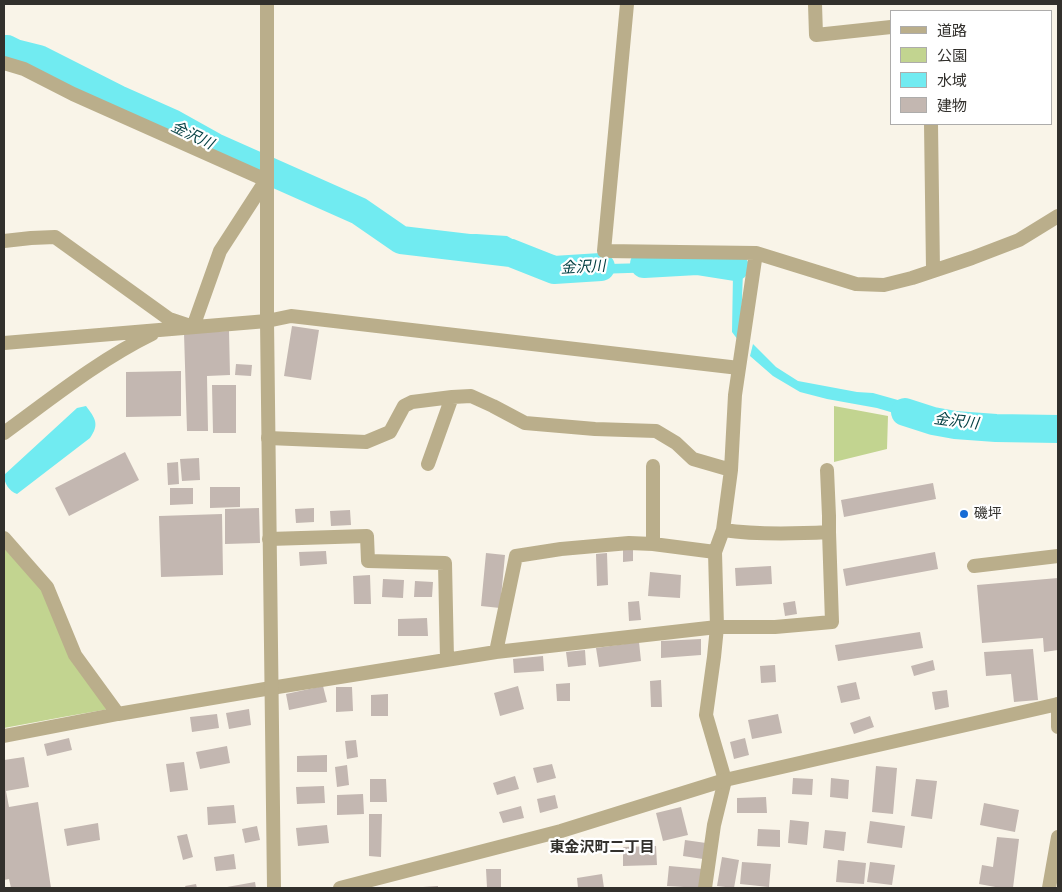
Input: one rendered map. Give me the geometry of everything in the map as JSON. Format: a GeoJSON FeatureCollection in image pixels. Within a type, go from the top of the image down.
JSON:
{"type":"FeatureCollection","features":[{"type":"Feature","properties":{"kind":"street"},"geometry":{"type":"LineString","coordinates":[[267,4],[266,321],[274,888]]}},
{"type":"Feature","properties":{"kind":"street"},"geometry":{"type":"LineString","coordinates":[[627,4],[604,251],[756,253],[856,284],[884,285],[912,278],[1019,240],[1058,216]]}},
{"type":"Feature","properties":{"kind":"street"},"geometry":{"type":"LineString","coordinates":[[815,4],[816,34],[890,28]]}},
{"type":"Feature","properties":{"kind":"street"},"geometry":{"type":"LineString","coordinates":[[4,63],[24,69],[73,94],[266,180]]}},
{"type":"Feature","properties":{"kind":"street"},"geometry":{"type":"LineString","coordinates":[[931,125],[933,270]]}},
{"type":"Feature","properties":{"kind":"street"},"geometry":{"type":"LineString","coordinates":[[193,327],[220,251],[266,180]]}},
{"type":"Feature","properties":{"kind":"street"},"geometry":{"type":"LineString","coordinates":[[4,241],[54,237],[169,319],[193,327]]}},
{"type":"Feature","properties":{"kind":"street"},"geometry":{"type":"LineString","coordinates":[[705,888],[714,825],[726,780],[706,715],[716,627],[715,552],[723,530],[731,470],[735,395],[756,253]]}},
{"type":"Feature","properties":{"kind":"street"},"geometry":{"type":"LineString","coordinates":[[4,343],[266,321],[291,316],[739,368]]}},
{"type":"Feature","properties":{"kind":"street"},"geometry":{"type":"LineString","coordinates":[[4,433],[95,366],[160,330]]}},
{"type":"Feature","properties":{"kind":"street"},"geometry":{"type":"LineString","coordinates":[[268,438],[366,442],[390,432],[404,406],[412,402],[470,396],[525,423],[594,429],[656,431],[676,443],[693,459],[731,470]]}},
{"type":"Feature","properties":{"kind":"street"},"geometry":{"type":"LineString","coordinates":[[428,464],[452,397]]}},
{"type":"Feature","properties":{"kind":"street"},"geometry":{"type":"LineString","coordinates":[[653,466],[653,544]]}},
{"type":"Feature","properties":{"kind":"street"},"geometry":{"type":"LineString","coordinates":[[4,736],[118,714],[496,652],[716,627],[775,627],[832,622],[827,470]]}},
{"type":"Feature","properties":{"kind":"street"},"geometry":{"type":"LineString","coordinates":[[723,530],[746,533],[801,534],[829,532]]}},
{"type":"Feature","properties":{"kind":"street"},"geometry":{"type":"LineString","coordinates":[[269,539],[367,536],[368,561],[444,563],[447,660]]}},
{"type":"Feature","properties":{"kind":"street"},"geometry":{"type":"LineString","coordinates":[[4,538],[47,587],[75,655],[118,714]]}},
{"type":"Feature","properties":{"kind":"street"},"geometry":{"type":"LineString","coordinates":[[496,652],[516,556],[561,549],[629,543],[653,544],[715,552]]}},
{"type":"Feature","properties":{"kind":"street"},"geometry":{"type":"LineString","coordinates":[[974,566],[1058,556]]}},
{"type":"Feature","properties":{"kind":"street"},"geometry":{"type":"LineString","coordinates":[[340,888],[561,831],[726,780],[1058,704],[1058,727]]}},
{"type":"Feature","properties":{"kind":"street"},"geometry":{"type":"LineString","coordinates":[[1049,888],[1058,837]]}},
{"type":"Feature","properties":{"kind":"green space"},"geometry":{"type":"Polygon","coordinates":[[[834,406],[888,416],[887,449],[834,462],[834,406]]]}},
{"type":"Feature","properties":{"kind":"green space"},"geometry":{"type":"Polygon","coordinates":[[[4,545],[45,590],[109,709],[4,728],[4,545]]]}},
{"type":"Feature","properties":{"kind":"water"},"geometry":{"type":"Polygon","coordinates":[[[4,45],[11,45],[37,55],[34,60],[14,53],[4,52],[4,45]]]}},
{"type":"Feature","properties":{"kind":"water"},"geometry":{"type":"Polygon","coordinates":[[[65,68],[99,84],[94,93],[60,75],[65,68]]]}},
{"type":"Feature","properties":{"kind":"water"},"geometry":{"type":"Polygon","coordinates":[[[106,87],[158,113],[153,120],[101,96],[106,87]]]}},
{"type":"Feature","properties":{"kind":"water"},"geometry":{"type":"Polygon","coordinates":[[[170,117],[255,159],[253,168],[166,125],[170,117]]]}},
{"type":"Feature","properties":{"kind":"water"},"geometry":{"type":"Polygon","coordinates":[[[276,166],[314,190],[340,199],[334,206],[305,195],[284,183],[276,166]]]}},
{"type":"Feature","properties":{"kind":"water"},"geometry":{"type":"Polygon","coordinates":[[[350,203],[402,237],[476,234],[507,236],[546,258],[561,260],[558,276],[520,251],[502,246],[478,242],[456,242],[404,246],[359,217],[344,210],[350,203]]]}},
{"type":"Feature","properties":{"kind":"water"},"geometry":{"type":"Polygon","coordinates":[[[605,258],[609,264],[721,261],[741,265],[743,272],[741,325],[738,340],[732,332],[733,274],[727,270],[562,275],[564,261],[605,258]]]}},
{"type":"Feature","properties":{"kind":"water"},"geometry":{"type":"Polygon","coordinates":[[[753,344],[776,367],[798,381],[857,392],[873,393],[937,411],[941,427],[877,408],[800,392],[773,376],[750,356],[753,344]]]}},
{"type":"Feature","properties":{"kind":"water"},"geometry":{"type":"Polygon","coordinates":[[[86,406],[92,414],[96,425],[90,438],[17,494],[9,489],[4,475],[77,408],[86,406]]]}},
{"type":"Feature","properties":{"kind":"water"},"geometry":{"type":"Polygon","coordinates":[[[954,420],[1058,424],[1058,433],[954,429],[954,420]]]}},
{"type":"Feature","properties":{"kind":"building"},"geometry":{"type":"Polygon","coordinates":[[[292,326],[319,330],[311,380],[284,376],[292,326]]]}},
{"type":"Feature","properties":{"kind":"building"},"geometry":{"type":"Polygon","coordinates":[[[229,331],[230,375],[207,376],[208,431],[187,431],[184,333],[229,331]]]}},
{"type":"Feature","properties":{"kind":"building"},"geometry":{"type":"Polygon","coordinates":[[[236,364],[252,365],[251,376],[235,375],[236,364]]]}},
{"type":"Feature","properties":{"kind":"building"},"geometry":{"type":"Polygon","coordinates":[[[181,371],[181,416],[126,417],[126,372],[181,371]]]}},
{"type":"Feature","properties":{"kind":"building"},"geometry":{"type":"Polygon","coordinates":[[[212,385],[236,385],[236,433],[213,433],[212,385]]]}},
{"type":"Feature","properties":{"kind":"building"},"geometry":{"type":"Polygon","coordinates":[[[125,452],[139,480],[69,516],[55,488],[125,452]]]}},
{"type":"Feature","properties":{"kind":"building"},"geometry":{"type":"Polygon","coordinates":[[[199,458],[200,480],[182,481],[180,459],[199,458]]]}},
{"type":"Feature","properties":{"kind":"building"},"geometry":{"type":"Polygon","coordinates":[[[178,462],[179,484],[168,485],[167,463],[178,462]]]}},
{"type":"Feature","properties":{"kind":"building"},"geometry":{"type":"Polygon","coordinates":[[[933,483],[936,499],[844,517],[841,500],[933,483]]]}},
{"type":"Feature","properties":{"kind":"building"},"geometry":{"type":"Polygon","coordinates":[[[210,487],[240,487],[240,507],[210,508],[210,487]]]}},
{"type":"Feature","properties":{"kind":"building"},"geometry":{"type":"Polygon","coordinates":[[[170,488],[193,488],[193,504],[170,505],[170,488]]]}},
{"type":"Feature","properties":{"kind":"building"},"geometry":{"type":"Polygon","coordinates":[[[259,508],[260,543],[225,544],[225,509],[259,508]]]}},
{"type":"Feature","properties":{"kind":"building"},"geometry":{"type":"Polygon","coordinates":[[[314,508],[314,522],[296,523],[295,509],[314,508]]]}},
{"type":"Feature","properties":{"kind":"building"},"geometry":{"type":"Polygon","coordinates":[[[350,510],[351,525],[331,526],[330,511],[350,510]]]}},
{"type":"Feature","properties":{"kind":"building"},"geometry":{"type":"Polygon","coordinates":[[[222,514],[223,575],[161,577],[159,516],[222,514]]]}},
{"type":"Feature","properties":{"kind":"building"},"geometry":{"type":"Polygon","coordinates":[[[623,547],[633,547],[633,561],[623,562],[623,547]]]}},
{"type":"Feature","properties":{"kind":"building"},"geometry":{"type":"Polygon","coordinates":[[[326,551],[327,564],[300,566],[299,552],[326,551]]]}},
{"type":"Feature","properties":{"kind":"building"},"geometry":{"type":"Polygon","coordinates":[[[935,552],[938,569],[846,586],[843,569],[935,552]]]}},
{"type":"Feature","properties":{"kind":"building"},"geometry":{"type":"Polygon","coordinates":[[[486,553],[505,555],[500,608],[481,606],[486,553]]]}},
{"type":"Feature","properties":{"kind":"building"},"geometry":{"type":"Polygon","coordinates":[[[607,553],[608,585],[597,586],[596,554],[607,553]]]}},
{"type":"Feature","properties":{"kind":"building"},"geometry":{"type":"Polygon","coordinates":[[[771,566],[772,584],[736,586],[735,568],[771,566]]]}},
{"type":"Feature","properties":{"kind":"building"},"geometry":{"type":"Polygon","coordinates":[[[650,572],[681,575],[680,598],[648,596],[650,572]]]}},
{"type":"Feature","properties":{"kind":"building"},"geometry":{"type":"Polygon","coordinates":[[[370,575],[371,604],[354,604],[353,576],[370,575]]]}},
{"type":"Feature","properties":{"kind":"building"},"geometry":{"type":"Polygon","coordinates":[[[1058,578],[1058,650],[1044,652],[1043,638],[982,643],[977,585],[1058,578]]]}},
{"type":"Feature","properties":{"kind":"building"},"geometry":{"type":"Polygon","coordinates":[[[383,579],[404,580],[403,598],[382,597],[383,579]]]}},
{"type":"Feature","properties":{"kind":"building"},"geometry":{"type":"Polygon","coordinates":[[[415,581],[433,582],[432,597],[414,597],[415,581]]]}},
{"type":"Feature","properties":{"kind":"building"},"geometry":{"type":"Polygon","coordinates":[[[639,601],[641,620],[629,621],[628,602],[639,601]]]}},
{"type":"Feature","properties":{"kind":"building"},"geometry":{"type":"Polygon","coordinates":[[[795,601],[797,614],[785,616],[783,603],[795,601]]]}},
{"type":"Feature","properties":{"kind":"building"},"geometry":{"type":"Polygon","coordinates":[[[427,618],[428,636],[398,636],[398,619],[427,618]]]}},
{"type":"Feature","properties":{"kind":"building"},"geometry":{"type":"Polygon","coordinates":[[[920,632],[923,648],[838,661],[835,645],[920,632]]]}},
{"type":"Feature","properties":{"kind":"building"},"geometry":{"type":"Polygon","coordinates":[[[701,639],[701,655],[661,658],[661,641],[701,639]]]}},
{"type":"Feature","properties":{"kind":"building"},"geometry":{"type":"Polygon","coordinates":[[[639,642],[641,661],[599,667],[596,648],[639,642]]]}},
{"type":"Feature","properties":{"kind":"building"},"geometry":{"type":"Polygon","coordinates":[[[1033,649],[1038,700],[1014,702],[1011,674],[986,676],[984,652],[1033,649]]]}},
{"type":"Feature","properties":{"kind":"building"},"geometry":{"type":"Polygon","coordinates":[[[585,650],[586,665],[568,667],[566,652],[585,650]]]}},
{"type":"Feature","properties":{"kind":"building"},"geometry":{"type":"Polygon","coordinates":[[[543,656],[544,671],[514,673],[513,659],[543,656]]]}},
{"type":"Feature","properties":{"kind":"building"},"geometry":{"type":"Polygon","coordinates":[[[933,660],[935,670],[914,676],[911,666],[933,660]]]}},
{"type":"Feature","properties":{"kind":"building"},"geometry":{"type":"Polygon","coordinates":[[[775,665],[776,682],[761,683],[760,666],[775,665]]]}},
{"type":"Feature","properties":{"kind":"building"},"geometry":{"type":"Polygon","coordinates":[[[661,680],[662,707],[651,707],[650,681],[661,680]]]}},
{"type":"Feature","properties":{"kind":"building"},"geometry":{"type":"Polygon","coordinates":[[[856,682],[860,699],[841,703],[837,686],[856,682]]]}},
{"type":"Feature","properties":{"kind":"building"},"geometry":{"type":"Polygon","coordinates":[[[570,683],[570,701],[557,701],[556,684],[570,683]]]}},
{"type":"Feature","properties":{"kind":"building"},"geometry":{"type":"Polygon","coordinates":[[[323,686],[327,702],[289,710],[286,694],[323,686]]]}},
{"type":"Feature","properties":{"kind":"building"},"geometry":{"type":"Polygon","coordinates":[[[518,686],[524,709],[500,716],[494,693],[518,686]]]}},
{"type":"Feature","properties":{"kind":"building"},"geometry":{"type":"Polygon","coordinates":[[[336,687],[352,687],[353,711],[336,712],[336,687]]]}},
{"type":"Feature","properties":{"kind":"building"},"geometry":{"type":"Polygon","coordinates":[[[947,690],[949,707],[935,710],[932,692],[947,690]]]}},
{"type":"Feature","properties":{"kind":"building"},"geometry":{"type":"Polygon","coordinates":[[[388,694],[388,716],[371,716],[371,695],[388,694]]]}},
{"type":"Feature","properties":{"kind":"building"},"geometry":{"type":"Polygon","coordinates":[[[249,709],[251,725],[229,729],[226,713],[249,709]]]}},
{"type":"Feature","properties":{"kind":"building"},"geometry":{"type":"Polygon","coordinates":[[[217,714],[219,728],[192,732],[190,717],[217,714]]]}},
{"type":"Feature","properties":{"kind":"building"},"geometry":{"type":"Polygon","coordinates":[[[778,714],[782,733],[752,739],[748,720],[778,714]]]}},
{"type":"Feature","properties":{"kind":"building"},"geometry":{"type":"Polygon","coordinates":[[[870,716],[874,727],[854,734],[850,723],[870,716]]]}},
{"type":"Feature","properties":{"kind":"building"},"geometry":{"type":"Polygon","coordinates":[[[69,738],[72,750],[47,756],[44,744],[69,738]]]}},
{"type":"Feature","properties":{"kind":"building"},"geometry":{"type":"Polygon","coordinates":[[[745,738],[749,755],[734,759],[730,742],[745,738]]]}},
{"type":"Feature","properties":{"kind":"building"},"geometry":{"type":"Polygon","coordinates":[[[356,740],[358,757],[347,759],[345,741],[356,740]]]}},
{"type":"Feature","properties":{"kind":"building"},"geometry":{"type":"Polygon","coordinates":[[[227,746],[230,763],[200,769],[196,752],[227,746]]]}},
{"type":"Feature","properties":{"kind":"building"},"geometry":{"type":"Polygon","coordinates":[[[327,755],[327,772],[297,772],[297,756],[327,755]]]}},
{"type":"Feature","properties":{"kind":"building"},"geometry":{"type":"Polygon","coordinates":[[[24,757],[29,787],[6,791],[9,807],[38,802],[51,888],[11,888],[9,879],[4,880],[4,760],[24,757]]]}},
{"type":"Feature","properties":{"kind":"building"},"geometry":{"type":"Polygon","coordinates":[[[184,762],[188,790],[170,792],[166,764],[184,762]]]}},
{"type":"Feature","properties":{"kind":"building"},"geometry":{"type":"Polygon","coordinates":[[[552,764],[556,778],[537,783],[533,768],[552,764]]]}},
{"type":"Feature","properties":{"kind":"building"},"geometry":{"type":"Polygon","coordinates":[[[347,765],[349,785],[337,787],[335,767],[347,765]]]}},
{"type":"Feature","properties":{"kind":"building"},"geometry":{"type":"Polygon","coordinates":[[[876,766],[897,768],[893,814],[872,812],[876,766]]]}},
{"type":"Feature","properties":{"kind":"building"},"geometry":{"type":"Polygon","coordinates":[[[515,776],[519,789],[497,795],[493,783],[515,776]]]}},
{"type":"Feature","properties":{"kind":"building"},"geometry":{"type":"Polygon","coordinates":[[[793,778],[813,779],[812,795],[792,794],[793,778]]]}},
{"type":"Feature","properties":{"kind":"building"},"geometry":{"type":"Polygon","coordinates":[[[831,778],[849,780],[848,799],[830,797],[831,778]]]}},
{"type":"Feature","properties":{"kind":"building"},"geometry":{"type":"Polygon","coordinates":[[[370,779],[386,779],[387,802],[370,802],[370,779]]]}},
{"type":"Feature","properties":{"kind":"building"},"geometry":{"type":"Polygon","coordinates":[[[916,779],[937,781],[932,819],[911,816],[916,779]]]}},
{"type":"Feature","properties":{"kind":"building"},"geometry":{"type":"Polygon","coordinates":[[[324,786],[325,803],[297,804],[296,787],[324,786]]]}},
{"type":"Feature","properties":{"kind":"building"},"geometry":{"type":"Polygon","coordinates":[[[363,794],[364,814],[337,815],[337,795],[363,794]]]}},
{"type":"Feature","properties":{"kind":"building"},"geometry":{"type":"Polygon","coordinates":[[[555,795],[558,808],[540,813],[537,799],[555,795]]]}},
{"type":"Feature","properties":{"kind":"building"},"geometry":{"type":"Polygon","coordinates":[[[766,797],[767,813],[737,813],[737,798],[766,797]]]}},
{"type":"Feature","properties":{"kind":"building"},"geometry":{"type":"Polygon","coordinates":[[[984,803],[1019,810],[1015,832],[980,825],[984,803]]]}},
{"type":"Feature","properties":{"kind":"building"},"geometry":{"type":"Polygon","coordinates":[[[234,805],[236,823],[208,825],[207,807],[234,805]]]}},
{"type":"Feature","properties":{"kind":"building"},"geometry":{"type":"Polygon","coordinates":[[[521,806],[524,818],[503,823],[499,812],[521,806]]]}},
{"type":"Feature","properties":{"kind":"building"},"geometry":{"type":"Polygon","coordinates":[[[681,807],[688,835],[663,841],[656,813],[681,807]]]}},
{"type":"Feature","properties":{"kind":"building"},"geometry":{"type":"Polygon","coordinates":[[[369,814],[382,814],[381,857],[369,856],[369,814]]]}},
{"type":"Feature","properties":{"kind":"building"},"geometry":{"type":"Polygon","coordinates":[[[790,820],[809,822],[807,845],[788,843],[790,820]]]}},
{"type":"Feature","properties":{"kind":"building"},"geometry":{"type":"Polygon","coordinates":[[[870,821],[905,826],[902,848],[867,843],[870,821]]]}},
{"type":"Feature","properties":{"kind":"building"},"geometry":{"type":"Polygon","coordinates":[[[98,823],[100,840],[67,846],[64,829],[98,823]]]}},
{"type":"Feature","properties":{"kind":"building"},"geometry":{"type":"Polygon","coordinates":[[[327,825],[329,843],[298,846],[296,828],[327,825]]]}},
{"type":"Feature","properties":{"kind":"building"},"geometry":{"type":"Polygon","coordinates":[[[257,826],[260,840],[245,843],[242,829],[257,826]]]}},
{"type":"Feature","properties":{"kind":"building"},"geometry":{"type":"Polygon","coordinates":[[[758,829],[780,830],[780,847],[757,846],[758,829]]]}},
{"type":"Feature","properties":{"kind":"building"},"geometry":{"type":"Polygon","coordinates":[[[825,830],[846,832],[844,851],[823,848],[825,830]]]}},
{"type":"Feature","properties":{"kind":"building"},"geometry":{"type":"Polygon","coordinates":[[[187,834],[193,857],[183,860],[177,836],[187,834]]]}},
{"type":"Feature","properties":{"kind":"building"},"geometry":{"type":"Polygon","coordinates":[[[997,837],[1019,839],[1013,888],[979,884],[982,865],[993,867],[997,837]]]}},
{"type":"Feature","properties":{"kind":"building"},"geometry":{"type":"Polygon","coordinates":[[[685,840],[706,843],[703,859],[683,856],[685,840]]]}},
{"type":"Feature","properties":{"kind":"building"},"geometry":{"type":"Polygon","coordinates":[[[656,846],[657,865],[623,866],[623,847],[656,846]]]}},
{"type":"Feature","properties":{"kind":"building"},"geometry":{"type":"Polygon","coordinates":[[[234,854],[236,869],[216,871],[214,857],[234,854]]]}},
{"type":"Feature","properties":{"kind":"building"},"geometry":{"type":"Polygon","coordinates":[[[722,857],[739,860],[734,888],[717,886],[722,857]]]}},
{"type":"Feature","properties":{"kind":"building"},"geometry":{"type":"Polygon","coordinates":[[[838,860],[866,863],[864,884],[836,882],[838,860]]]}},
{"type":"Feature","properties":{"kind":"building"},"geometry":{"type":"Polygon","coordinates":[[[742,862],[771,864],[769,887],[740,884],[742,862]]]}},
{"type":"Feature","properties":{"kind":"building"},"geometry":{"type":"Polygon","coordinates":[[[870,862],[895,865],[892,885],[867,882],[870,862]]]}},
{"type":"Feature","properties":{"kind":"building"},"geometry":{"type":"Polygon","coordinates":[[[669,866],[703,869],[701,888],[667,886],[669,866]]]}},
{"type":"Feature","properties":{"kind":"building"},"geometry":{"type":"Polygon","coordinates":[[[486,869],[501,869],[501,888],[487,888],[486,869]]]}},
{"type":"Feature","properties":{"kind":"building"},"geometry":{"type":"Polygon","coordinates":[[[602,874],[604,888],[578,888],[577,878],[602,874]]]}},
{"type":"Feature","properties":{"kind":"building"},"geometry":{"type":"Polygon","coordinates":[[[255,882],[256,888],[227,888],[227,887],[255,882]]]}},
{"type":"Feature","properties":{"kind":"building"},"geometry":{"type":"Polygon","coordinates":[[[196,884],[197,888],[186,888],[185,886],[196,884]]]}},
{"type":"Feature","properties":{"kind":"building"},"geometry":{"type":"Polygon","coordinates":[[[438,886],[438,888],[423,888],[423,887],[438,886]]]}},
{"type":"Feature","properties":{"kind":"waterway","name":"金沢川"},"geometry":{"type":"LineString","coordinates":[[4,49],[39,59],[118,99],[172,123],[215,147],[359,211],[401,240],[511,253],[554,270],[601,267]]}},
{"type":"Feature","properties":{"kind":"waterway","name":"金沢川"},"geometry":{"type":"LineString","coordinates":[[644,264],[697,261],[735,267]]}},
{"type":"Feature","properties":{"kind":"waterway","name":"金沢川"},"geometry":{"type":"LineString","coordinates":[[905,412],[933,421],[955,425],[1058,429]]}},
{"type":"Feature","properties":{"kind":"place","name":"磯坪"},"geometry":{"type":"Point","coordinates":[964,514]}},
{"type":"Feature","properties":{"kind":"district","name":"東金沢町二丁目"},"geometry":{"type":"Point","coordinates":[602,848]}}]}
